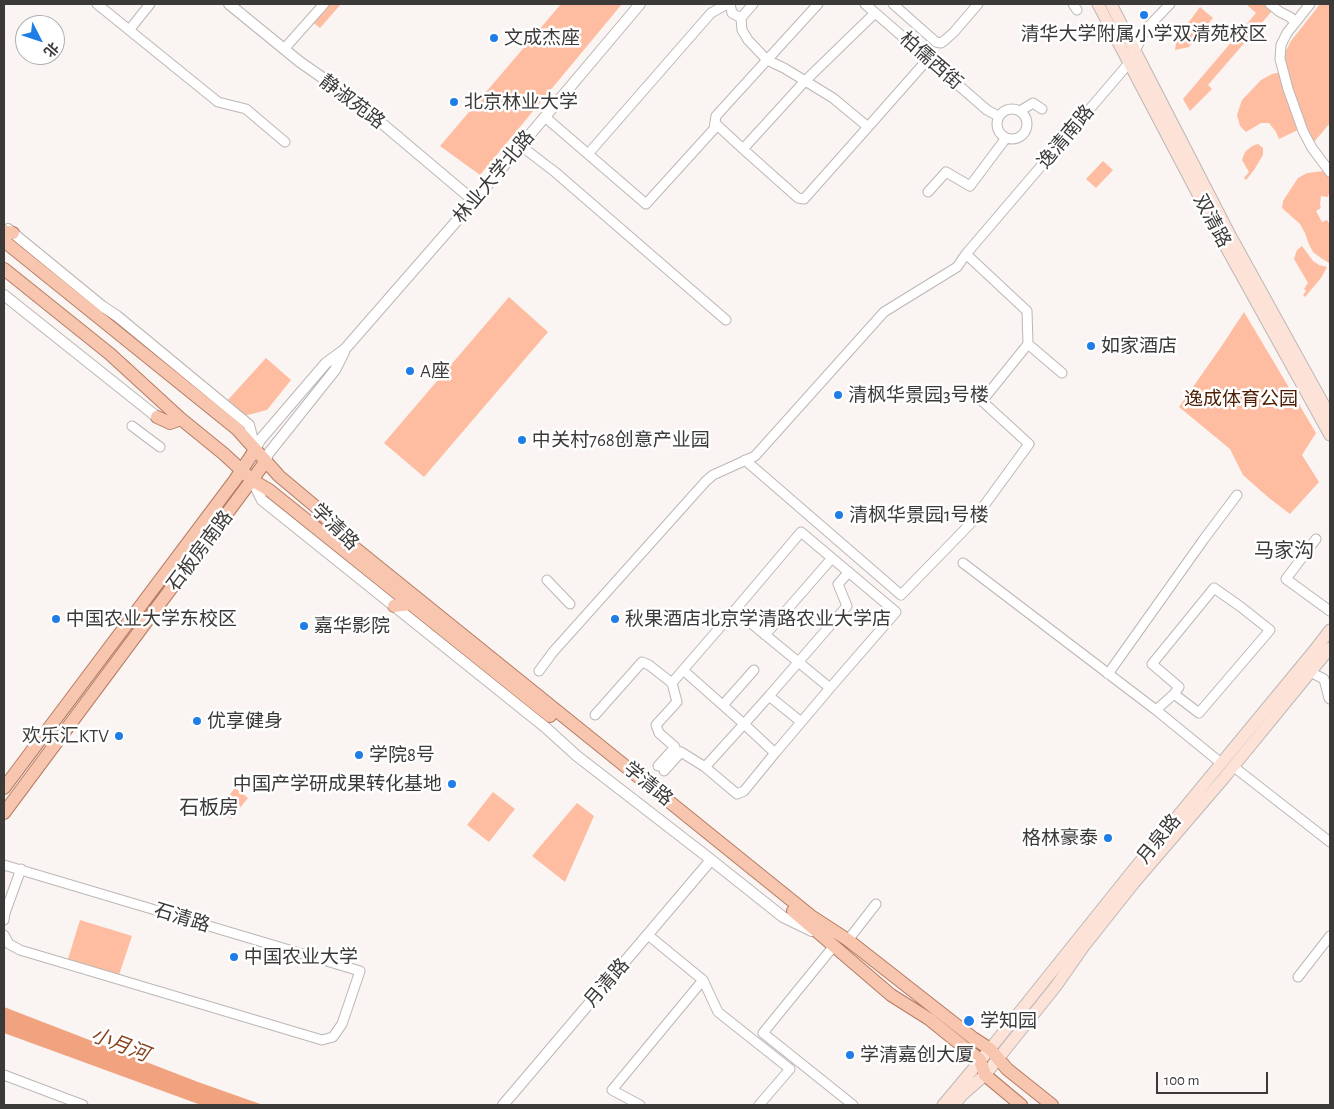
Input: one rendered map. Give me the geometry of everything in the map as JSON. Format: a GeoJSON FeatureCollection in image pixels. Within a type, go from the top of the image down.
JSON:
{"type":"FeatureCollection","features":[{"type":"Feature","properties":{"kind":"main road","name":"双清路"},"geometry":{"type":"LineString","coordinates":[[1098,4],[1222,240],[1330,435]]}},
{"type":"Feature","properties":{"kind":"main road","name":"双清路"},"geometry":{"type":"LineString","coordinates":[[1111,4],[1231,237],[1330,416]]}},
{"type":"Feature","properties":{"kind":"main road","name":"学清路"},"geometry":{"type":"LineString","coordinates":[[6,233],[237,429],[279,476],[316,508],[345,540],[811,916],[848,940],[994,1053],[1007,1069],[1052,1105]]}},
{"type":"Feature","properties":{"kind":"main road","name":"学清路"},"geometry":{"type":"LineString","coordinates":[[4,268],[110,354],[252,480],[269,490],[693,830],[801,918],[891,995],[929,1019],[980,1060]]}},
{"type":"Feature","properties":{"kind":"main road"},"geometry":{"type":"LineString","coordinates":[[157,417],[170,423],[181,419]]}},
{"type":"Feature","properties":{"kind":"main road","name":"石板房南路"},"geometry":{"type":"LineString","coordinates":[[4,788],[255,450]]}},
{"type":"Feature","properties":{"kind":"main road","name":"石板房南路"},"geometry":{"type":"LineString","coordinates":[[4,813],[266,461]]}},
{"type":"Feature","properties":{"kind":"main road"},"geometry":{"type":"LineString","coordinates":[[394,606],[410,604]]}},
{"type":"Feature","properties":{"kind":"main road","name":"月泉路"},"geometry":{"type":"LineString","coordinates":[[994,1053],[1122,884],[1330,630]]}},
{"type":"Feature","properties":{"kind":"main road","name":"月泉路"},"geometry":{"type":"LineString","coordinates":[[994,1053],[1056,986],[1084,946],[1134,882],[1234,767],[1330,648]]}},
{"type":"Feature","properties":{"kind":"main road"},"geometry":{"type":"LineString","coordinates":[[944,1105],[980,1060],[994,1053]]}},
{"type":"Feature","properties":{"kind":"main road"},"geometry":{"type":"LineString","coordinates":[[954,1105],[962,1095],[985,1075],[994,1053]]}},
{"type":"Feature","properties":{"kind":"main road"},"geometry":{"type":"LineString","coordinates":[[980,1060],[985,1075],[1021,1105]]}},
{"type":"Feature","properties":{"kind":"street"},"geometry":{"type":"LineString","coordinates":[[97,4],[218,102],[246,109],[285,142]]}},
{"type":"Feature","properties":{"kind":"street"},"geometry":{"type":"LineString","coordinates":[[130,29],[150,4]]}},
{"type":"Feature","properties":{"kind":"street","name":"静淑苑路"},"geometry":{"type":"LineString","coordinates":[[229,4],[312,71],[353,99],[474,201]]}},
{"type":"Feature","properties":{"kind":"street"},"geometry":{"type":"LineString","coordinates":[[284,49],[324,4]]}},
{"type":"Feature","properties":{"kind":"street","name":"林业大学北路"},"geometry":{"type":"LineString","coordinates":[[255,450],[260,440],[326,363],[345,349],[474,201],[640,4]]}},
{"type":"Feature","properties":{"kind":"street"},"geometry":{"type":"LineString","coordinates":[[588,154],[711,13],[726,4]]}},
{"type":"Feature","properties":{"kind":"street"},"geometry":{"type":"LineString","coordinates":[[730,4],[732,13],[741,18]]}},
{"type":"Feature","properties":{"kind":"street"},"geometry":{"type":"LineString","coordinates":[[753,4],[741,18],[742,30],[748,40],[767,60],[833,98],[868,127]]}},
{"type":"Feature","properties":{"kind":"street"},"geometry":{"type":"LineString","coordinates":[[545,117],[646,204],[714,130],[716,116],[818,4]]}},
{"type":"Feature","properties":{"kind":"street","name":"柏儒西街"},"geometry":{"type":"LineString","coordinates":[[865,4],[987,110],[998,116]]}},
{"type":"Feature","properties":{"kind":"street"},"geometry":{"type":"LineString","coordinates":[[893,4],[936,42],[941,42],[954,32],[978,4]]}},
{"type":"Feature","properties":{"kind":"street","name":"逸清南路"},"geometry":{"type":"LineString","coordinates":[[745,460],[755,456],[884,312],[957,267],[1129,63],[1142,34],[1170,4]]}},
{"type":"Feature","properties":{"kind":"street"},"geometry":{"type":"LineString","coordinates":[[1270,4],[1280,12],[1290,16],[1295,22]]}},
{"type":"Feature","properties":{"kind":"street"},"geometry":{"type":"LineString","coordinates":[[1310,4],[1280,45],[1280,59],[1288,89],[1303,131],[1312,148],[1330,172]]}},
{"type":"Feature","properties":{"kind":"street"},"geometry":{"type":"LineString","coordinates":[[744,149],[805,81],[875,13]]}},
{"type":"Feature","properties":{"kind":"street"},"geometry":{"type":"LineString","coordinates":[[714,123],[798,198],[804,199],[928,59]]}},
{"type":"Feature","properties":{"kind":"street"},"geometry":{"type":"LineString","coordinates":[[1020,111],[1033,103],[1042,109]]}},
{"type":"Feature","properties":{"kind":"street"},"geometry":{"type":"LineString","coordinates":[[1010,108],[1020,111],[1026,118],[1027,128],[1016,139],[1006,138],[998,131],[998,116],[1010,108]]}},
{"type":"Feature","properties":{"kind":"street"},"geometry":{"type":"LineString","coordinates":[[928,192],[946,172],[970,186],[1006,138]]}},
{"type":"Feature","properties":{"kind":"street"},"geometry":{"type":"LineString","coordinates":[[521,146],[555,172],[726,320]]}},
{"type":"Feature","properties":{"kind":"street"},"geometry":{"type":"LineString","coordinates":[[539,671],[706,481],[713,475],[745,460],[902,595],[972,522],[1029,444],[982,401],[1028,344],[1028,311],[966,254]]}},
{"type":"Feature","properties":{"kind":"street"},"geometry":{"type":"LineString","coordinates":[[4,295],[157,417]]}},
{"type":"Feature","properties":{"kind":"street"},"geometry":{"type":"LineString","coordinates":[[1028,344],[1062,373]]}},
{"type":"Feature","properties":{"kind":"street","name":"林业大学北路"},"geometry":{"type":"LineString","coordinates":[[266,461],[268,454],[335,370],[345,349]]}},
{"type":"Feature","properties":{"kind":"street"},"geometry":{"type":"LineString","coordinates":[[132,426],[160,447]]}},
{"type":"Feature","properties":{"kind":"street","name":"学清路"},"geometry":{"type":"LineString","coordinates":[[252,480],[262,500],[546,727],[577,756],[782,917],[818,934]]}},
{"type":"Feature","properties":{"kind":"street"},"geometry":{"type":"LineString","coordinates":[[1108,674],[1237,495]]}},
{"type":"Feature","properties":{"kind":"street"},"geometry":{"type":"LineString","coordinates":[[595,716],[642,662],[649,665],[672,683],[677,702],[656,725],[659,733],[675,747],[661,769],[681,752],[705,767],[737,794],[744,791],[775,752],[896,612],[801,532],[672,683]]}},
{"type":"Feature","properties":{"kind":"street"},"geometry":{"type":"LineString","coordinates":[[1316,538],[1286,578],[1330,611]]}},
{"type":"Feature","properties":{"kind":"street"},"geometry":{"type":"LineString","coordinates":[[765,635],[832,558]]}},
{"type":"Feature","properties":{"kind":"street"},"geometry":{"type":"LineString","coordinates":[[963,563],[1156,710],[1221,763]]}},
{"type":"Feature","properties":{"kind":"street"},"geometry":{"type":"LineString","coordinates":[[705,767],[847,606],[838,584],[848,572]]}},
{"type":"Feature","properties":{"kind":"street"},"geometry":{"type":"LineString","coordinates":[[547,580],[570,604]]}},
{"type":"Feature","properties":{"kind":"street"},"geometry":{"type":"LineString","coordinates":[[1156,710],[1179,688],[1152,664],[1214,588],[1270,630],[1199,713],[1174,694]]}},
{"type":"Feature","properties":{"kind":"street"},"geometry":{"type":"LineString","coordinates":[[735,610],[830,688]]}},
{"type":"Feature","properties":{"kind":"street"},"geometry":{"type":"LineString","coordinates":[[683,670],[775,752]]}},
{"type":"Feature","properties":{"kind":"street"},"geometry":{"type":"LineString","coordinates":[[723,705],[754,670]]}},
{"type":"Feature","properties":{"kind":"street"},"geometry":{"type":"LineString","coordinates":[[1310,672],[1324,680],[1330,699]]}},
{"type":"Feature","properties":{"kind":"street"},"geometry":{"type":"LineString","coordinates":[[769,696],[800,721],[803,720]]}},
{"type":"Feature","properties":{"kind":"street"},"geometry":{"type":"LineString","coordinates":[[1234,767],[1330,842]]}},
{"type":"Feature","properties":{"kind":"street","name":"月清路"},"geometry":{"type":"LineString","coordinates":[[502,1105],[711,860]]}},
{"type":"Feature","properties":{"kind":"street","name":"石清路"},"geometry":{"type":"LineString","coordinates":[[4,865],[360,971],[342,1024],[334,1037],[322,1040],[20,950],[9,944],[4,935]]}},
{"type":"Feature","properties":{"kind":"street"},"geometry":{"type":"LineString","coordinates":[[4,920],[21,869]]}},
{"type":"Feature","properties":{"kind":"street"},"geometry":{"type":"LineString","coordinates":[[848,940],[876,904]]}},
{"type":"Feature","properties":{"kind":"street"},"geometry":{"type":"LineString","coordinates":[[648,935],[703,980],[718,1012],[790,1069],[760,1105]]}},
{"type":"Feature","properties":{"kind":"street"},"geometry":{"type":"LineString","coordinates":[[1298,977],[1330,936]]}},
{"type":"Feature","properties":{"kind":"street"},"geometry":{"type":"LineString","coordinates":[[833,947],[763,1033],[850,1104]]}},
{"type":"Feature","properties":{"kind":"street"},"geometry":{"type":"LineString","coordinates":[[640,1105],[612,1090],[703,980]]}},
{"type":"Feature","properties":{"kind":"street"},"geometry":{"type":"LineString","coordinates":[[4,1075],[83,1105]]}},
{"type":"Feature","properties":{"kind":"green space"},"geometry":{"type":"Polygon","coordinates":[[[325,4],[341,4],[320,28],[310,20],[325,4]]]}},
{"type":"Feature","properties":{"kind":"green space"},"geometry":{"type":"Polygon","coordinates":[[[561,4],[622,4],[480,175],[440,146],[561,4]]]}},
{"type":"Feature","properties":{"kind":"green space"},"geometry":{"type":"Polygon","coordinates":[[[1246,4],[1264,4],[1272,11],[1208,85],[1212,89],[1190,111],[1183,99],[1256,13],[1246,4]]]}},
{"type":"Feature","properties":{"kind":"green space"},"geometry":{"type":"Polygon","coordinates":[[[1320,4],[1330,4],[1330,123],[1314,142],[1309,136],[1297,109],[1284,54],[1291,41],[1320,4]]]}},
{"type":"Feature","properties":{"kind":"green space"},"geometry":{"type":"Polygon","coordinates":[[[1200,7],[1213,18],[1189,47],[1175,50],[1177,38],[1200,7]]]}},
{"type":"Feature","properties":{"kind":"green space"},"geometry":{"type":"Polygon","coordinates":[[[1281,72],[1300,129],[1279,139],[1269,123],[1261,123],[1246,132],[1240,126],[1237,115],[1242,100],[1261,80],[1281,72]]]}},
{"type":"Feature","properties":{"kind":"green space"},"geometry":{"type":"Polygon","coordinates":[[[1258,144],[1263,148],[1263,155],[1246,180],[1244,178],[1249,172],[1242,160],[1245,152],[1258,144]]]}},
{"type":"Feature","properties":{"kind":"green space"},"geometry":{"type":"Polygon","coordinates":[[[1103,161],[1113,170],[1096,188],[1086,179],[1103,161]]]}},
{"type":"Feature","properties":{"kind":"green space"},"geometry":{"type":"Polygon","coordinates":[[[1323,171],[1330,179],[1330,189],[1328,197],[1321,196],[1321,208],[1316,211],[1322,222],[1327,220],[1330,225],[1329,263],[1313,252],[1300,224],[1282,208],[1283,201],[1298,178],[1307,173],[1323,171]]]}},
{"type":"Feature","properties":{"kind":"green space"},"geometry":{"type":"Polygon","coordinates":[[[1302,246],[1313,261],[1327,267],[1321,278],[1305,297],[1303,295],[1306,291],[1304,289],[1308,283],[1294,259],[1297,250],[1302,246]]]}},
{"type":"Feature","properties":{"kind":"green space"},"geometry":{"type":"Polygon","coordinates":[[[509,297],[548,332],[424,477],[384,443],[509,297]]]}},
{"type":"Feature","properties":{"kind":"green space","name":"逸成体育公园"},"geometry":{"type":"Polygon","coordinates":[[[1244,312],[1316,433],[1302,455],[1319,482],[1290,514],[1243,475],[1230,449],[1179,407],[1244,312]]]}},
{"type":"Feature","properties":{"kind":"green space"},"geometry":{"type":"Polygon","coordinates":[[[266,358],[291,380],[267,410],[244,416],[226,402],[266,358]]]}},
{"type":"Feature","properties":{"kind":"green space"},"geometry":{"type":"Polygon","coordinates":[[[235,788],[248,798],[231,819],[218,809],[235,788]]]}},
{"type":"Feature","properties":{"kind":"green space"},"geometry":{"type":"Polygon","coordinates":[[[493,792],[515,809],[489,842],[467,825],[493,792]]]}},
{"type":"Feature","properties":{"kind":"green space"},"geometry":{"type":"Polygon","coordinates":[[[577,803],[594,816],[565,882],[532,856],[577,803]]]}},
{"type":"Feature","properties":{"kind":"green space"},"geometry":{"type":"Polygon","coordinates":[[[80,920],[132,936],[119,975],[68,959],[80,920]]]}},
{"type":"Feature","properties":{"kind":"shaded area"},"geometry":{"type":"Polygon","coordinates":[[[4,1007],[263,1105],[201,1105],[4,1033],[4,1007]]]}},
{"type":"Feature","properties":{"kind":"place","name":"清华大学附属小学双清苑校区"},"geometry":{"type":"Point","coordinates":[1144,15]}},
{"type":"Feature","properties":{"kind":"place","name":"文成杰座"},"geometry":{"type":"Point","coordinates":[494,38]}},
{"type":"Feature","properties":{"kind":"place","name":"北京林业大学"},"geometry":{"type":"Point","coordinates":[454,102]}},
{"type":"Feature","properties":{"kind":"place","name":"如家酒店"},"geometry":{"type":"Point","coordinates":[1091,346]}},
{"type":"Feature","properties":{"kind":"place","name":"A座"},"geometry":{"type":"Point","coordinates":[410,371]}},
{"type":"Feature","properties":{"kind":"place","name":"清枫华景园3号楼"},"geometry":{"type":"Point","coordinates":[838,395]}},
{"type":"Feature","properties":{"kind":"place","name":"中关村768创意产业园"},"geometry":{"type":"Point","coordinates":[522,440]}},
{"type":"Feature","properties":{"kind":"place","name":"清枫华景园1号楼"},"geometry":{"type":"Point","coordinates":[839,515]}},
{"type":"Feature","properties":{"kind":"place","name":"中国农业大学东校区"},"geometry":{"type":"Point","coordinates":[56,619]}},
{"type":"Feature","properties":{"kind":"place","name":"秋果酒店北京学清路农业大学店"},"geometry":{"type":"Point","coordinates":[615,619]}},
{"type":"Feature","properties":{"kind":"place","name":"嘉华影院"},"geometry":{"type":"Point","coordinates":[304,626]}},
{"type":"Feature","properties":{"kind":"place","name":"优享健身"},"geometry":{"type":"Point","coordinates":[197,721]}},
{"type":"Feature","properties":{"kind":"place","name":"欢乐汇KTV"},"geometry":{"type":"Point","coordinates":[119,736]}},
{"type":"Feature","properties":{"kind":"place","name":"学院8号"},"geometry":{"type":"Point","coordinates":[359,755]}},
{"type":"Feature","properties":{"kind":"place","name":"中国产学研成果转化基地"},"geometry":{"type":"Point","coordinates":[452,784]}},
{"type":"Feature","properties":{"kind":"place","name":"格林豪泰"},"geometry":{"type":"Point","coordinates":[1108,838]}},
{"type":"Feature","properties":{"kind":"place","name":"中国农业大学"},"geometry":{"type":"Point","coordinates":[234,957]}},
{"type":"Feature","properties":{"kind":"place","name":"学知园"},"geometry":{"type":"Point","coordinates":[969,1021]}},
{"type":"Feature","properties":{"kind":"place","name":"学清嘉创大厦"},"geometry":{"type":"Point","coordinates":[850,1055]}},
{"type":"Feature","properties":{"kind":"district","name":"马家沟"},"geometry":{"type":"Point","coordinates":[1284,551]}},
{"type":"Feature","properties":{"kind":"district","name":"石板房"},"geometry":{"type":"Point","coordinates":[209,808]}},
{"type":"Feature","properties":{"kind":"water label","name":"小月河"},"geometry":{"type":"Point","coordinates":[120,1045]}}]}
